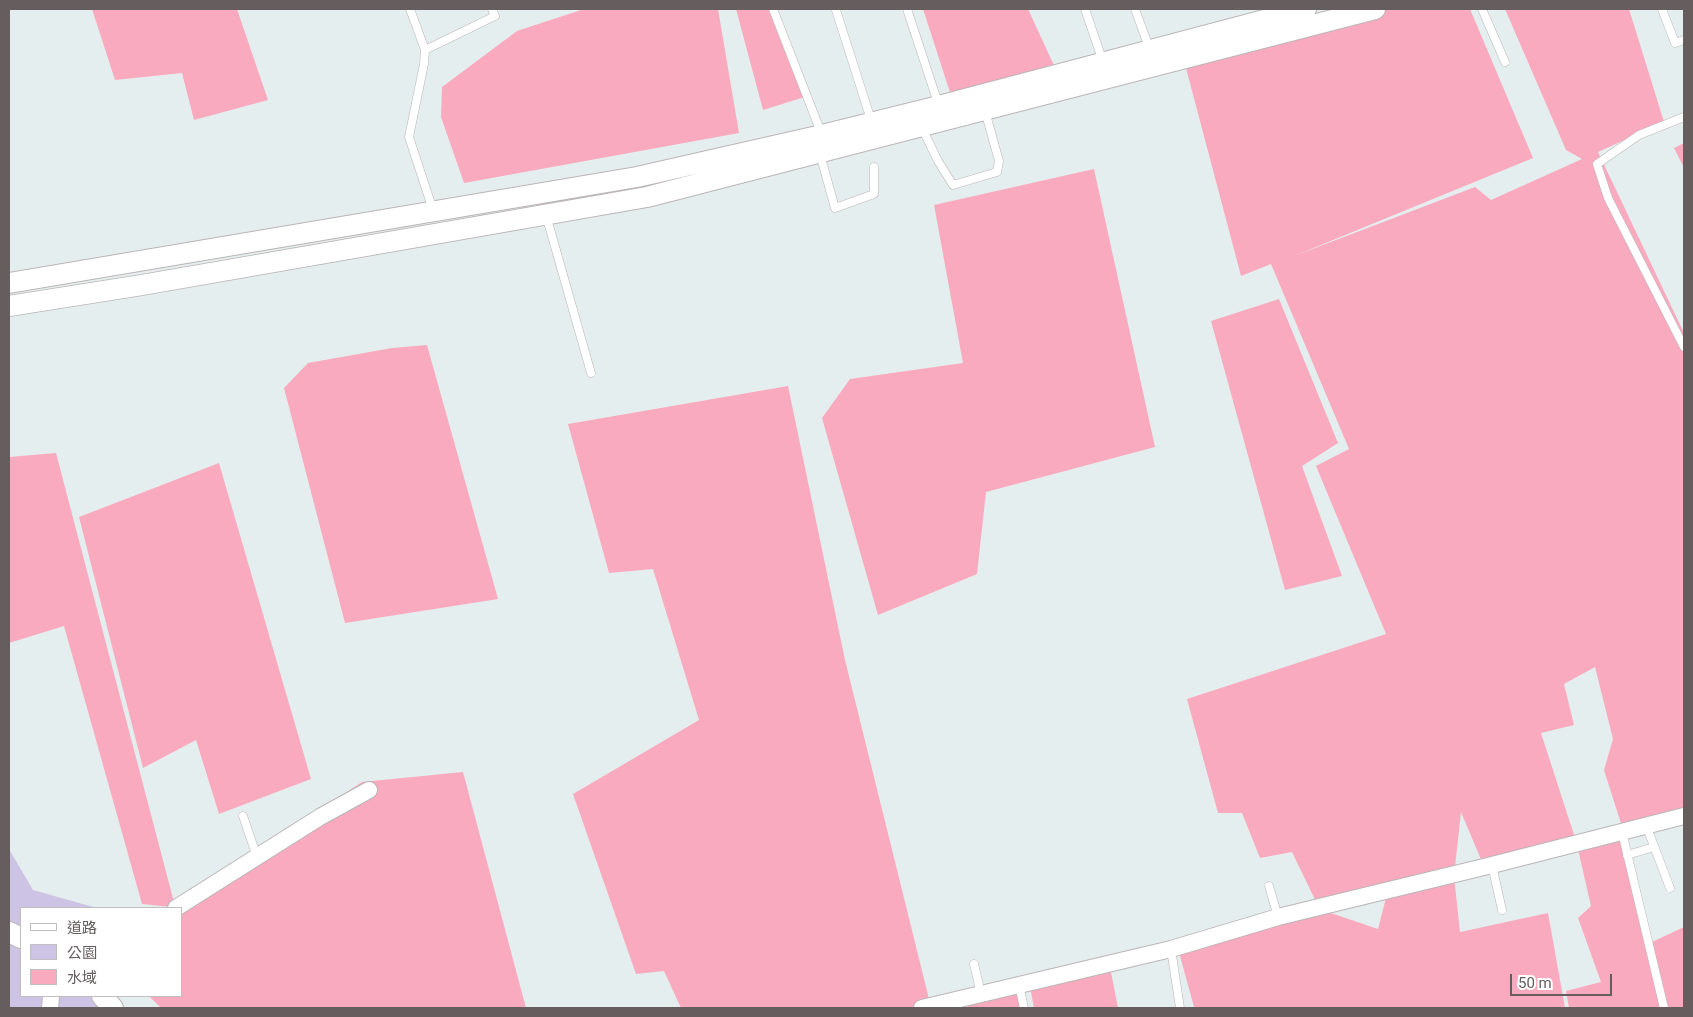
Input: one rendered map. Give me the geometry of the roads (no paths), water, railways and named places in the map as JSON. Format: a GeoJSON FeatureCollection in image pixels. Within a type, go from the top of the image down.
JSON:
{"type":"FeatureCollection","features":[{"type":"Feature","properties":{"kind":"street"},"geometry":{"type":"LineString","coordinates":[[9,306],[152,284],[647,197],[821,144],[872,122],[1306,9]]}},
{"type":"Feature","properties":{"kind":"street"},"geometry":{"type":"LineString","coordinates":[[9,283],[637,177],[921,126],[1375,9]]}},
{"type":"Feature","properties":{"kind":"street"},"geometry":{"type":"LineString","coordinates":[[178,907],[320,817],[369,790]]}},
{"type":"Feature","properties":{"kind":"street"},"geometry":{"type":"LineString","coordinates":[[922,1008],[1171,949],[1278,917],[1684,816]]}},
{"type":"Feature","properties":{"kind":"street"},"geometry":{"type":"LineString","coordinates":[[103,997],[113,1008]]}},
{"type":"Feature","properties":{"kind":"lane"},"geometry":{"type":"LineString","coordinates":[[410,9],[425,50],[424,64],[409,137],[433,210]]}},
{"type":"Feature","properties":{"kind":"lane"},"geometry":{"type":"LineString","coordinates":[[425,50],[495,16],[492,9]]}},
{"type":"Feature","properties":{"kind":"lane"},"geometry":{"type":"LineString","coordinates":[[774,9],[821,144],[835,208],[874,194],[874,167]]}},
{"type":"Feature","properties":{"kind":"lane"},"geometry":{"type":"LineString","coordinates":[[907,9],[939,106]]}},
{"type":"Feature","properties":{"kind":"lane"},"geometry":{"type":"LineString","coordinates":[[1085,9],[1104,62]]}},
{"type":"Feature","properties":{"kind":"lane"},"geometry":{"type":"LineString","coordinates":[[1135,9],[1150,50]]}},
{"type":"Feature","properties":{"kind":"lane"},"geometry":{"type":"LineString","coordinates":[[1482,9],[1505,62]]}},
{"type":"Feature","properties":{"kind":"lane"},"geometry":{"type":"LineString","coordinates":[[1662,9],[1675,43],[1684,40]]}},
{"type":"Feature","properties":{"kind":"lane"},"geometry":{"type":"LineString","coordinates":[[836,10],[872,122]]}},
{"type":"Feature","properties":{"kind":"lane"},"geometry":{"type":"LineString","coordinates":[[921,126],[938,161],[953,185],[997,172],[999,161],[985,110]]}},
{"type":"Feature","properties":{"kind":"lane"},"geometry":{"type":"LineString","coordinates":[[1684,117],[1639,135],[1597,164],[1608,198],[1684,347]]}},
{"type":"Feature","properties":{"kind":"lane"},"geometry":{"type":"LineString","coordinates":[[546,215],[591,374]]}},
{"type":"Feature","properties":{"kind":"lane"},"geometry":{"type":"LineString","coordinates":[[243,816],[257,857]]}},
{"type":"Feature","properties":{"kind":"lane"},"geometry":{"type":"LineString","coordinates":[[1646,825],[1670,888]]}},
{"type":"Feature","properties":{"kind":"lane"},"geometry":{"type":"LineString","coordinates":[[1622,832],[1664,1008]]}},
{"type":"Feature","properties":{"kind":"lane"},"geometry":{"type":"LineString","coordinates":[[1627,855],[1654,847]]}},
{"type":"Feature","properties":{"kind":"lane"},"geometry":{"type":"LineString","coordinates":[[1492,865],[1502,910]]}},
{"type":"Feature","properties":{"kind":"lane"},"geometry":{"type":"LineString","coordinates":[[1269,886],[1278,917]]}},
{"type":"Feature","properties":{"kind":"lane"},"geometry":{"type":"LineString","coordinates":[[1171,949],[1180,1008]]}},
{"type":"Feature","properties":{"kind":"lane"},"geometry":{"type":"LineString","coordinates":[[974,964],[981,994]]}},
{"type":"Feature","properties":{"kind":"lane"},"geometry":{"type":"LineString","coordinates":[[1019,985],[1024,1008]]}},
{"type":"Feature","properties":{"kind":"water"},"geometry":{"type":"Polygon","coordinates":[[[92,9],[237,9],[268,100],[194,120],[182,73],[115,80],[92,9]]]}},
{"type":"Feature","properties":{"kind":"water"},"geometry":{"type":"Polygon","coordinates":[[[584,9],[718,9],[739,133],[464,183],[441,117],[442,87],[517,31],[584,9]]]}},
{"type":"Feature","properties":{"kind":"water"},"geometry":{"type":"Polygon","coordinates":[[[736,9],[776,9],[811,95],[763,110],[736,9]]]}},
{"type":"Feature","properties":{"kind":"water"},"geometry":{"type":"Polygon","coordinates":[[[923,9],[1028,9],[1063,85],[957,114],[923,9]]]}},
{"type":"Feature","properties":{"kind":"water"},"geometry":{"type":"Polygon","coordinates":[[[1337,9],[1470,9],[1533,158],[1294,256],[1475,187],[1491,200],[1582,159],[1566,150],[1505,9],[1629,9],[1664,122],[1598,152],[1684,333],[1684,817],[1625,833],[1652,942],[1684,927],[1684,1008],[1569,1008],[1566,991],[1601,982],[1578,918],[1591,906],[1577,845],[1485,869],[1461,812],[1454,876],[1460,932],[1548,913],[1565,1008],[1194,1007],[1177,945],[1320,910],[1292,852],[1260,858],[1242,813],[1218,813],[1187,699],[1386,634],[1316,466],[1349,449],[1271,264],[1241,276],[1182,53],[1337,9]],[[1595,667],[1564,684],[1574,725],[1541,733],[1577,844],[1624,833],[1604,770],[1613,739],[1595,667]],[[1387,894],[1322,910],[1378,929],[1387,894]]]}},
{"type":"Feature","properties":{"kind":"water"},"geometry":{"type":"Polygon","coordinates":[[[1684,143],[1684,168],[1674,148],[1684,143]]]}},
{"type":"Feature","properties":{"kind":"water"},"geometry":{"type":"Polygon","coordinates":[[[1094,169],[1155,447],[986,492],[977,574],[878,615],[822,418],[850,379],[963,363],[934,205],[1094,169]]]}},
{"type":"Feature","properties":{"kind":"water"},"geometry":{"type":"Polygon","coordinates":[[[1279,299],[1338,443],[1302,466],[1342,576],[1285,590],[1211,321],[1279,299]]]}},
{"type":"Feature","properties":{"kind":"water"},"geometry":{"type":"Polygon","coordinates":[[[427,345],[498,599],[345,623],[284,388],[308,363],[392,348],[427,345]]]}},
{"type":"Feature","properties":{"kind":"water"},"geometry":{"type":"Polygon","coordinates":[[[788,386],[845,660],[931,1007],[927,1008],[681,1008],[664,971],[636,974],[573,794],[699,720],[653,569],[609,573],[568,424],[788,386]]]}},
{"type":"Feature","properties":{"kind":"water"},"geometry":{"type":"Polygon","coordinates":[[[56,453],[175,906],[362,782],[463,772],[526,1008],[161,1008],[150,997],[182,997],[182,907],[142,904],[64,626],[9,643],[9,457],[56,453]]]}},
{"type":"Feature","properties":{"kind":"water"},"geometry":{"type":"Polygon","coordinates":[[[219,463],[311,779],[219,814],[196,740],[143,768],[79,517],[219,463]]]}},
{"type":"Feature","properties":{"kind":"water"},"geometry":{"type":"Polygon","coordinates":[[[1109,962],[1118,1008],[1034,1008],[1029,982],[1109,962]]]}},
{"type":"Feature","properties":{"kind":"water"},"geometry":{"type":"Polygon","coordinates":[[[1016,986],[1020,1008],[968,1008],[966,998],[1016,986]]]}}]}
